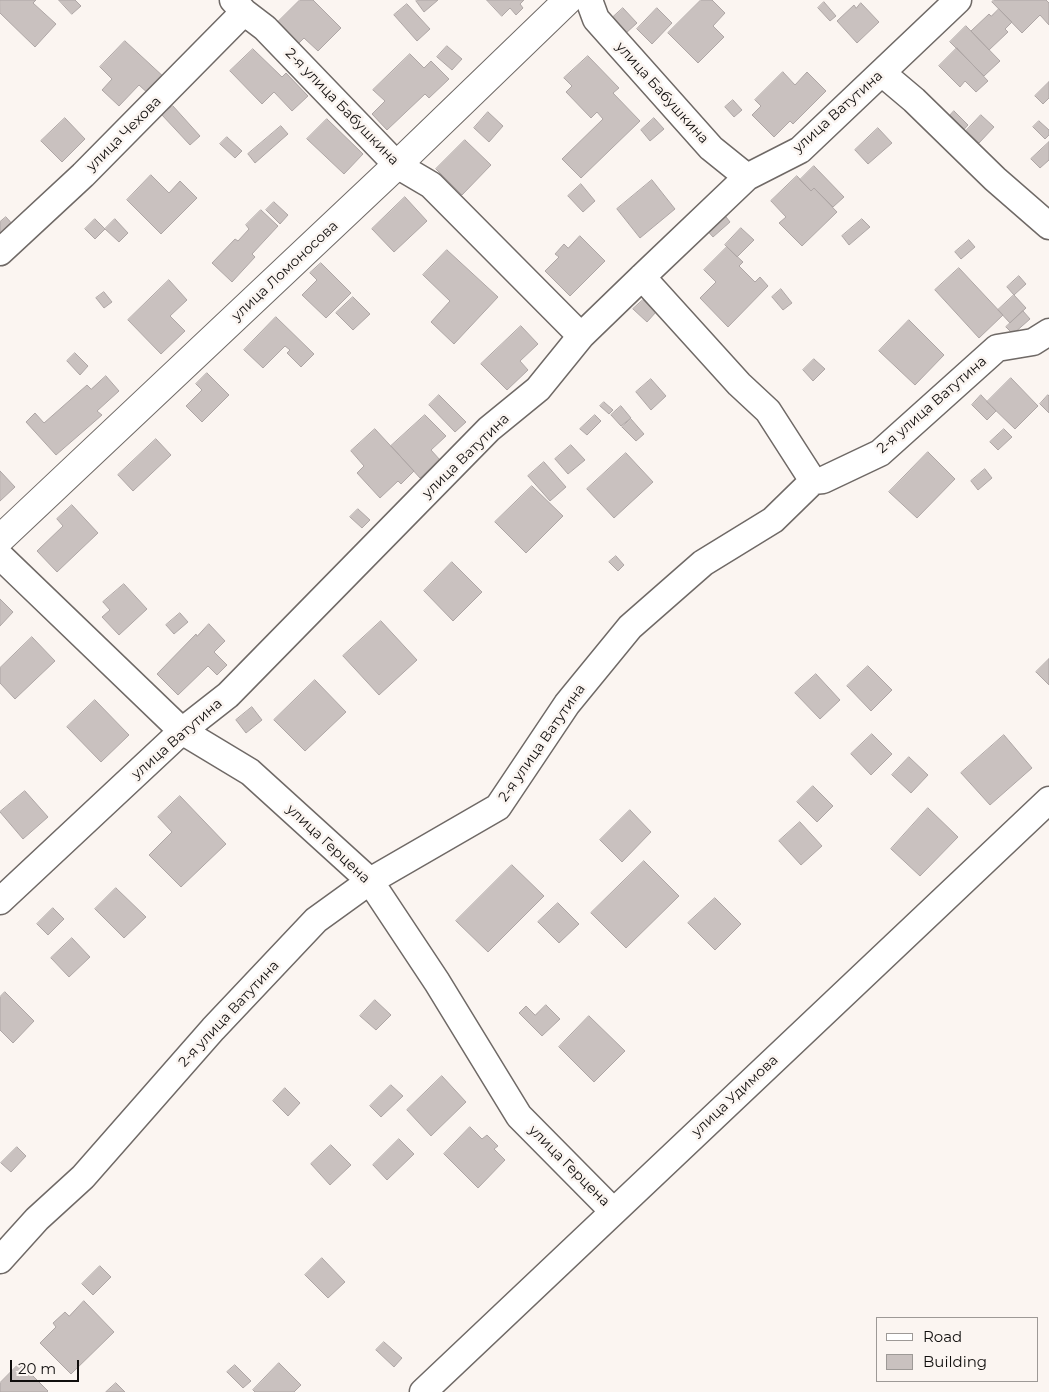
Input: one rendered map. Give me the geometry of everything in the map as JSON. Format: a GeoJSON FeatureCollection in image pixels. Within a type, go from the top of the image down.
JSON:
{"type":"FeatureCollection","features":[{"type":"Feature","properties":{"kind":"street","name":"улица Ломоносова"},"geometry":{"type":"LineString","coordinates":[[0,539],[397,166],[568,0]]}},
{"type":"Feature","properties":{"kind":"street","name":"улица Бабушкина"},"geometry":{"type":"LineString","coordinates":[[589,0],[596,19],[711,148],[747,177]]}},
{"type":"Feature","properties":{"kind":"street","name":"улица Ватутина"},"geometry":{"type":"LineString","coordinates":[[0,901],[182,731],[228,696],[489,429],[538,389],[581,336],[747,177],[800,150],[958,0]]}},
{"type":"Feature","properties":{"kind":"street","name":"2-я улица Бабушкина"},"geometry":{"type":"LineString","coordinates":[[239,6],[265,28],[397,166],[431,186],[581,336]]}},
{"type":"Feature","properties":{"kind":"street","name":"улица Чехова"},"geometry":{"type":"LineString","coordinates":[[0,252],[83,175],[239,6]]}},
{"type":"Feature","properties":{"kind":"street"},"geometry":{"type":"LineString","coordinates":[[882,73],[914,100],[995,179],[1049,226]]}},
{"type":"Feature","properties":{"kind":"street"},"geometry":{"type":"LineString","coordinates":[[642,277],[739,384],[768,411],[813,481]]}},
{"type":"Feature","properties":{"kind":"street","name":"2-я улица Ватутина"},"geometry":{"type":"LineString","coordinates":[[0,1260],[37,1218],[82,1177],[213,1030],[316,920],[370,881],[498,807],[567,704],[630,627],[703,562],[773,520],[813,481],[823,480],[880,453],[997,348],[1033,342],[1049,332]]}},
{"type":"Feature","properties":{"kind":"street","name":"улица Герцена"},"geometry":{"type":"LineString","coordinates":[[0,556],[182,731],[250,772],[370,881],[436,982],[519,1116],[613,1211]]}},
{"type":"Feature","properties":{"kind":"street","name":"улица Удимова"},"geometry":{"type":"LineString","coordinates":[[423,1392],[1049,800]]}},
{"type":"Feature","properties":{"kind":"building"},"geometry":{"type":"Polygon","coordinates":[[[0,0],[36,0],[33,3],[56,24],[35,47],[0,13],[0,0]]]}},
{"type":"Feature","properties":{"kind":"building"},"geometry":{"type":"Polygon","coordinates":[[[59,0],[75,0],[81,6],[72,14],[59,0]]]}},
{"type":"Feature","properties":{"kind":"building"},"geometry":{"type":"Polygon","coordinates":[[[300,0],[313,0],[341,28],[318,51],[304,38],[298,44],[277,23],[300,0]]]}},
{"type":"Feature","properties":{"kind":"building"},"geometry":{"type":"Polygon","coordinates":[[[417,0],[438,0],[424,12],[417,0]]]}},
{"type":"Feature","properties":{"kind":"building"},"geometry":{"type":"Polygon","coordinates":[[[487,0],[524,0],[520,4],[523,8],[516,15],[510,8],[502,16],[487,0]]]}},
{"type":"Feature","properties":{"kind":"building"},"geometry":{"type":"Polygon","coordinates":[[[701,0],[712,0],[725,13],[713,26],[724,37],[698,63],[668,33],[701,0]]]}},
{"type":"Feature","properties":{"kind":"building"},"geometry":{"type":"Polygon","coordinates":[[[994,0],[1046,0],[1049,3],[1049,25],[1040,15],[1022,33],[992,2],[994,0]]]}},
{"type":"Feature","properties":{"kind":"building"},"geometry":{"type":"Polygon","coordinates":[[[824,2],[836,16],[830,21],[818,8],[824,2]]]}},
{"type":"Feature","properties":{"kind":"building"},"geometry":{"type":"Polygon","coordinates":[[[861,3],[879,22],[857,43],[837,21],[854,5],[856,8],[861,3]]]}},
{"type":"Feature","properties":{"kind":"building"},"geometry":{"type":"Polygon","coordinates":[[[407,4],[430,29],[417,41],[394,15],[407,4]]]}},
{"type":"Feature","properties":{"kind":"building"},"geometry":{"type":"Polygon","coordinates":[[[623,8],[637,23],[625,34],[611,19],[623,8]]]}},
{"type":"Feature","properties":{"kind":"building"},"geometry":{"type":"Polygon","coordinates":[[[657,8],[672,23],[652,44],[637,29],[657,8]]]}},
{"type":"Feature","properties":{"kind":"building"},"geometry":{"type":"Polygon","coordinates":[[[999,9],[1012,22],[1005,29],[1008,32],[989,50],[971,31],[989,14],[991,16],[999,9]]]}},
{"type":"Feature","properties":{"kind":"building"},"geometry":{"type":"Polygon","coordinates":[[[966,26],[1000,61],[984,76],[950,42],[966,26]]]}},
{"type":"Feature","properties":{"kind":"building"},"geometry":{"type":"Polygon","coordinates":[[[125,41],[166,79],[151,96],[139,85],[119,106],[102,90],[112,79],[100,67],[125,41]]]}},
{"type":"Feature","properties":{"kind":"building"},"geometry":{"type":"Polygon","coordinates":[[[447,46],[462,59],[452,70],[437,57],[447,46]]]}},
{"type":"Feature","properties":{"kind":"building"},"geometry":{"type":"Polygon","coordinates":[[[957,48],[988,81],[976,92],[965,81],[960,87],[939,66],[957,48]]]}},
{"type":"Feature","properties":{"kind":"building"},"geometry":{"type":"Polygon","coordinates":[[[253,49],[282,77],[286,73],[308,96],[292,111],[274,92],[262,104],[230,71],[253,49]]]}},
{"type":"Feature","properties":{"kind":"building"},"geometry":{"type":"Polygon","coordinates":[[[410,54],[424,68],[431,61],[449,79],[429,98],[425,94],[387,130],[372,114],[385,101],[373,90],[410,54]]]}},
{"type":"Feature","properties":{"kind":"building"},"geometry":{"type":"Polygon","coordinates":[[[588,56],[619,88],[613,93],[640,121],[581,178],[562,159],[603,119],[597,112],[591,118],[566,92],[572,86],[564,78],[588,56]]]}},
{"type":"Feature","properties":{"kind":"building"},"geometry":{"type":"Polygon","coordinates":[[[783,72],[795,85],[807,72],[826,91],[793,124],[790,121],[774,137],[752,115],[761,106],[755,100],[783,72]]]}},
{"type":"Feature","properties":{"kind":"building"},"geometry":{"type":"Polygon","coordinates":[[[1049,82],[1049,98],[1043,104],[1035,96],[1049,82]]]}},
{"type":"Feature","properties":{"kind":"building"},"geometry":{"type":"Polygon","coordinates":[[[733,100],[742,110],[734,117],[725,107],[733,100]]]}},
{"type":"Feature","properties":{"kind":"building"},"geometry":{"type":"Polygon","coordinates":[[[173,106],[200,136],[190,145],[162,115],[173,106]]]}},
{"type":"Feature","properties":{"kind":"building"},"geometry":{"type":"Polygon","coordinates":[[[954,111],[968,125],[960,134],[946,120],[954,111]]]}},
{"type":"Feature","properties":{"kind":"building"},"geometry":{"type":"Polygon","coordinates":[[[488,112],[503,126],[489,142],[474,128],[488,112]]]}},
{"type":"Feature","properties":{"kind":"building"},"geometry":{"type":"Polygon","coordinates":[[[981,115],[994,127],[979,143],[966,131],[981,115]]]}},
{"type":"Feature","properties":{"kind":"building"},"geometry":{"type":"Polygon","coordinates":[[[65,118],[85,139],[62,162],[41,141],[65,118]]]}},
{"type":"Feature","properties":{"kind":"building"},"geometry":{"type":"Polygon","coordinates":[[[654,118],[664,129],[650,141],[641,130],[654,118]]]}},
{"type":"Feature","properties":{"kind":"building"},"geometry":{"type":"Polygon","coordinates":[[[327,119],[363,154],[344,174],[307,139],[327,119]]]}},
{"type":"Feature","properties":{"kind":"building"},"geometry":{"type":"Polygon","coordinates":[[[1039,121],[1049,130],[1049,135],[1045,139],[1033,127],[1039,121]]]}},
{"type":"Feature","properties":{"kind":"building"},"geometry":{"type":"Polygon","coordinates":[[[281,126],[288,134],[255,163],[248,154],[281,126]]]}},
{"type":"Feature","properties":{"kind":"building"},"geometry":{"type":"Polygon","coordinates":[[[878,128],[892,143],[868,164],[855,150],[878,128]]]}},
{"type":"Feature","properties":{"kind":"building"},"geometry":{"type":"Polygon","coordinates":[[[227,137],[242,151],[235,158],[220,144],[227,137]]]}},
{"type":"Feature","properties":{"kind":"building"},"geometry":{"type":"Polygon","coordinates":[[[465,140],[491,165],[462,195],[436,169],[465,140]]]}},
{"type":"Feature","properties":{"kind":"building"},"geometry":{"type":"Polygon","coordinates":[[[1049,142],[1049,160],[1040,168],[1031,159],[1049,142]]]}},
{"type":"Feature","properties":{"kind":"building"},"geometry":{"type":"Polygon","coordinates":[[[814,166],[844,197],[833,207],[814,188],[811,191],[800,180],[814,166]]]}},
{"type":"Feature","properties":{"kind":"building"},"geometry":{"type":"Polygon","coordinates":[[[151,175],[169,193],[180,181],[197,198],[161,234],[127,200],[151,175]]]}},
{"type":"Feature","properties":{"kind":"building"},"geometry":{"type":"Polygon","coordinates":[[[797,176],[811,191],[814,188],[837,212],[802,246],[779,223],[786,217],[771,201],[797,176]]]}},
{"type":"Feature","properties":{"kind":"building"},"geometry":{"type":"Polygon","coordinates":[[[652,180],[675,209],[640,238],[617,209],[652,180]]]}},
{"type":"Feature","properties":{"kind":"building"},"geometry":{"type":"Polygon","coordinates":[[[581,184],[595,201],[583,212],[568,196],[581,184]]]}},
{"type":"Feature","properties":{"kind":"building"},"geometry":{"type":"Polygon","coordinates":[[[405,197],[427,221],[394,252],[372,229],[405,197]]]}},
{"type":"Feature","properties":{"kind":"building"},"geometry":{"type":"Polygon","coordinates":[[[274,202],[288,215],[280,224],[266,210],[274,202]]]}},
{"type":"Feature","properties":{"kind":"building"},"geometry":{"type":"Polygon","coordinates":[[[261,210],[278,226],[252,254],[255,257],[232,282],[212,263],[235,239],[238,241],[249,229],[246,225],[261,210]]]}},
{"type":"Feature","properties":{"kind":"building"},"geometry":{"type":"Polygon","coordinates":[[[722,212],[730,222],[713,237],[705,228],[722,212]]]}},
{"type":"Feature","properties":{"kind":"building"},"geometry":{"type":"Polygon","coordinates":[[[6,217],[15,227],[0,241],[0,222],[6,217]]]}},
{"type":"Feature","properties":{"kind":"building"},"geometry":{"type":"Polygon","coordinates":[[[95,219],[105,229],[95,239],[85,229],[95,219]]]}},
{"type":"Feature","properties":{"kind":"building"},"geometry":{"type":"Polygon","coordinates":[[[115,219],[128,233],[119,242],[105,229],[115,219]]]}},
{"type":"Feature","properties":{"kind":"building"},"geometry":{"type":"Polygon","coordinates":[[[862,219],[870,227],[849,245],[842,236],[862,219]]]}},
{"type":"Feature","properties":{"kind":"building"},"geometry":{"type":"Polygon","coordinates":[[[741,228],[754,240],[737,257],[725,245],[741,228]]]}},
{"type":"Feature","properties":{"kind":"building"},"geometry":{"type":"Polygon","coordinates":[[[580,236],[605,261],[570,296],[545,271],[559,257],[555,254],[564,244],[568,248],[580,236]]]}},
{"type":"Feature","properties":{"kind":"building"},"geometry":{"type":"Polygon","coordinates":[[[969,240],[975,247],[961,259],[955,252],[969,240]]]}},
{"type":"Feature","properties":{"kind":"building"},"geometry":{"type":"Polygon","coordinates":[[[727,247],[743,262],[739,266],[755,282],[760,277],[768,286],[728,327],[700,298],[716,282],[704,270],[727,247]]]}},
{"type":"Feature","properties":{"kind":"building"},"geometry":{"type":"Polygon","coordinates":[[[447,250],[498,297],[454,344],[431,322],[450,301],[423,275],[447,250]]]}},
{"type":"Feature","properties":{"kind":"building"},"geometry":{"type":"Polygon","coordinates":[[[321,263],[351,293],[326,318],[302,295],[317,280],[310,273],[321,263]]]}},
{"type":"Feature","properties":{"kind":"building"},"geometry":{"type":"Polygon","coordinates":[[[959,268],[1003,315],[979,338],[935,290],[959,268]]]}},
{"type":"Feature","properties":{"kind":"building"},"geometry":{"type":"Polygon","coordinates":[[[1019,276],[1026,284],[1014,295],[1007,287],[1019,276]]]}},
{"type":"Feature","properties":{"kind":"building"},"geometry":{"type":"Polygon","coordinates":[[[169,280],[187,300],[170,316],[185,331],[161,354],[128,320],[169,280]]]}},
{"type":"Feature","properties":{"kind":"building"},"geometry":{"type":"Polygon","coordinates":[[[781,289],[792,303],[783,310],[772,297],[781,289]]]}},
{"type":"Feature","properties":{"kind":"building"},"geometry":{"type":"Polygon","coordinates":[[[104,292],[112,302],[104,308],[96,298],[104,292]]]}},
{"type":"Feature","properties":{"kind":"building"},"geometry":{"type":"Polygon","coordinates":[[[1014,295],[1026,308],[1010,323],[998,310],[1014,295]]]}},
{"type":"Feature","properties":{"kind":"building"},"geometry":{"type":"Polygon","coordinates":[[[353,297],[370,314],[353,330],[336,313],[353,297]]]}},
{"type":"Feature","properties":{"kind":"building"},"geometry":{"type":"Polygon","coordinates":[[[643,300],[656,312],[647,322],[633,309],[643,300]]]}},
{"type":"Feature","properties":{"kind":"building"},"geometry":{"type":"Polygon","coordinates":[[[1023,311],[1030,319],[1013,334],[1006,327],[1023,311]]]}},
{"type":"Feature","properties":{"kind":"building"},"geometry":{"type":"Polygon","coordinates":[[[276,317],[314,354],[301,367],[287,353],[290,350],[285,346],[263,368],[244,350],[276,317]]]}},
{"type":"Feature","properties":{"kind":"building"},"geometry":{"type":"Polygon","coordinates":[[[909,320],[944,355],[915,385],[879,351],[909,320]]]}},
{"type":"Feature","properties":{"kind":"building"},"geometry":{"type":"Polygon","coordinates":[[[521,326],[538,344],[520,361],[528,370],[507,390],[481,364],[521,326]]]}},
{"type":"Feature","properties":{"kind":"building"},"geometry":{"type":"Polygon","coordinates":[[[75,353],[88,366],[80,375],[67,361],[75,353]]]}},
{"type":"Feature","properties":{"kind":"building"},"geometry":{"type":"Polygon","coordinates":[[[814,359],[825,369],[813,381],[803,370],[814,359]]]}},
{"type":"Feature","properties":{"kind":"building"},"geometry":{"type":"Polygon","coordinates":[[[207,373],[229,395],[202,422],[186,406],[202,390],[196,384],[207,373]]]}},
{"type":"Feature","properties":{"kind":"building"},"geometry":{"type":"Polygon","coordinates":[[[106,376],[119,391],[97,411],[102,415],[56,455],[26,422],[35,413],[44,423],[87,385],[91,389],[106,376]]]}},
{"type":"Feature","properties":{"kind":"building"},"geometry":{"type":"Polygon","coordinates":[[[1011,378],[1038,406],[1015,429],[987,402],[1011,378]]]}},
{"type":"Feature","properties":{"kind":"building"},"geometry":{"type":"Polygon","coordinates":[[[651,379],[666,396],[651,410],[636,392],[651,379]]]}},
{"type":"Feature","properties":{"kind":"building"},"geometry":{"type":"Polygon","coordinates":[[[439,395],[466,422],[455,432],[429,405],[439,395]]]}},
{"type":"Feature","properties":{"kind":"building"},"geometry":{"type":"Polygon","coordinates":[[[981,395],[996,411],[987,420],[972,405],[981,395]]]}},
{"type":"Feature","properties":{"kind":"building"},"geometry":{"type":"Polygon","coordinates":[[[1049,396],[1049,413],[1040,404],[1049,396]]]}},
{"type":"Feature","properties":{"kind":"building"},"geometry":{"type":"Polygon","coordinates":[[[604,402],[613,410],[609,414],[600,406],[604,402]]]}},
{"type":"Feature","properties":{"kind":"building"},"geometry":{"type":"Polygon","coordinates":[[[621,406],[631,418],[621,426],[611,415],[621,406]]]}},
{"type":"Feature","properties":{"kind":"building"},"geometry":{"type":"Polygon","coordinates":[[[425,415],[446,436],[431,450],[440,460],[420,478],[391,446],[425,415]]]}},
{"type":"Feature","properties":{"kind":"building"},"geometry":{"type":"Polygon","coordinates":[[[595,415],[601,421],[587,435],[580,429],[595,415]]]}},
{"type":"Feature","properties":{"kind":"building"},"geometry":{"type":"Polygon","coordinates":[[[631,419],[644,434],[636,441],[622,427],[631,419]]]}},
{"type":"Feature","properties":{"kind":"building"},"geometry":{"type":"Polygon","coordinates":[[[375,429],[414,471],[401,484],[398,481],[380,498],[357,473],[364,466],[351,451],[375,429]]]}},
{"type":"Feature","properties":{"kind":"building"},"geometry":{"type":"Polygon","coordinates":[[[1004,429],[1012,437],[998,450],[990,442],[1004,429]]]}},
{"type":"Feature","properties":{"kind":"building"},"geometry":{"type":"Polygon","coordinates":[[[156,439],[171,455],[133,491],[118,475],[156,439]]]}},
{"type":"Feature","properties":{"kind":"building"},"geometry":{"type":"Polygon","coordinates":[[[571,445],[585,460],[568,474],[555,459],[571,445]]]}},
{"type":"Feature","properties":{"kind":"building"},"geometry":{"type":"Polygon","coordinates":[[[928,452],[955,479],[917,518],[889,492],[928,452]]]}},
{"type":"Feature","properties":{"kind":"building"},"geometry":{"type":"Polygon","coordinates":[[[626,453],[653,482],[614,518],[587,489],[626,453]]]}},
{"type":"Feature","properties":{"kind":"building"},"geometry":{"type":"Polygon","coordinates":[[[544,462],[566,487],[550,501],[528,476],[544,462]]]}},
{"type":"Feature","properties":{"kind":"building"},"geometry":{"type":"Polygon","coordinates":[[[985,469],[992,478],[978,490],[971,481],[985,469]]]}},
{"type":"Feature","properties":{"kind":"building"},"geometry":{"type":"Polygon","coordinates":[[[0,471],[15,487],[0,501],[0,471]]]}},
{"type":"Feature","properties":{"kind":"building"},"geometry":{"type":"Polygon","coordinates":[[[532,486],[563,516],[526,553],[495,522],[532,486]]]}},
{"type":"Feature","properties":{"kind":"building"},"geometry":{"type":"Polygon","coordinates":[[[72,505],[98,533],[57,572],[37,551],[63,526],[57,519],[72,505]]]}},
{"type":"Feature","properties":{"kind":"building"},"geometry":{"type":"Polygon","coordinates":[[[358,509],[370,520],[362,528],[350,517],[358,509]]]}},
{"type":"Feature","properties":{"kind":"building"},"geometry":{"type":"Polygon","coordinates":[[[616,556],[624,565],[618,571],[609,562],[616,556]]]}},
{"type":"Feature","properties":{"kind":"building"},"geometry":{"type":"Polygon","coordinates":[[[452,562],[482,592],[453,621],[424,591],[452,562]]]}},
{"type":"Feature","properties":{"kind":"building"},"geometry":{"type":"Polygon","coordinates":[[[124,584],[147,609],[119,635],[102,617],[110,610],[103,602],[124,584]]]}},
{"type":"Feature","properties":{"kind":"building"},"geometry":{"type":"Polygon","coordinates":[[[0,599],[13,612],[0,626],[0,599]]]}},
{"type":"Feature","properties":{"kind":"building"},"geometry":{"type":"Polygon","coordinates":[[[180,613],[188,622],[174,634],[166,625],[180,613]]]}},
{"type":"Feature","properties":{"kind":"building"},"geometry":{"type":"Polygon","coordinates":[[[381,621],[417,660],[379,695],[343,656],[381,621]]]}},
{"type":"Feature","properties":{"kind":"building"},"geometry":{"type":"Polygon","coordinates":[[[209,624],[225,641],[214,652],[227,665],[217,675],[208,666],[178,695],[157,674],[196,634],[197,636],[209,624]]]}},
{"type":"Feature","properties":{"kind":"building"},"geometry":{"type":"Polygon","coordinates":[[[32,637],[55,661],[15,699],[0,683],[0,668],[32,637]]]}},
{"type":"Feature","properties":{"kind":"building"},"geometry":{"type":"Polygon","coordinates":[[[1049,659],[1049,685],[1036,672],[1049,659]]]}},
{"type":"Feature","properties":{"kind":"building"},"geometry":{"type":"Polygon","coordinates":[[[868,666],[892,690],[871,711],[847,686],[868,666]]]}},
{"type":"Feature","properties":{"kind":"building"},"geometry":{"type":"Polygon","coordinates":[[[816,674],[840,700],[820,719],[795,693],[816,674]]]}},
{"type":"Feature","properties":{"kind":"building"},"geometry":{"type":"Polygon","coordinates":[[[315,680],[346,712],[305,751],[274,720],[315,680]]]}},
{"type":"Feature","properties":{"kind":"building"},"geometry":{"type":"Polygon","coordinates":[[[95,700],[129,735],[101,762],[67,727],[95,700]]]}},
{"type":"Feature","properties":{"kind":"building"},"geometry":{"type":"Polygon","coordinates":[[[252,707],[262,720],[246,733],[236,720],[252,707]]]}},
{"type":"Feature","properties":{"kind":"building"},"geometry":{"type":"Polygon","coordinates":[[[872,734],[892,754],[871,775],[851,754],[872,734]]]}},
{"type":"Feature","properties":{"kind":"building"},"geometry":{"type":"Polygon","coordinates":[[[1004,735],[1032,768],[990,805],[961,773],[1004,735]]]}},
{"type":"Feature","properties":{"kind":"building"},"geometry":{"type":"Polygon","coordinates":[[[909,757],[928,775],[911,793],[892,775],[909,757]]]}},
{"type":"Feature","properties":{"kind":"building"},"geometry":{"type":"Polygon","coordinates":[[[813,786],[833,806],[817,822],[797,802],[813,786]]]}},
{"type":"Feature","properties":{"kind":"building"},"geometry":{"type":"Polygon","coordinates":[[[25,791],[48,817],[23,839],[0,812],[25,791]]]}},
{"type":"Feature","properties":{"kind":"building"},"geometry":{"type":"Polygon","coordinates":[[[180,796],[226,844],[181,887],[149,855],[172,832],[158,817],[180,796]]]}},
{"type":"Feature","properties":{"kind":"building"},"geometry":{"type":"Polygon","coordinates":[[[928,808],[958,837],[920,876],[891,849],[928,808]]]}},
{"type":"Feature","properties":{"kind":"building"},"geometry":{"type":"Polygon","coordinates":[[[630,810],[651,832],[622,862],[600,840],[630,810]]]}},
{"type":"Feature","properties":{"kind":"building"},"geometry":{"type":"Polygon","coordinates":[[[800,822],[822,846],[801,865],[779,841],[800,822]]]}},
{"type":"Feature","properties":{"kind":"building"},"geometry":{"type":"Polygon","coordinates":[[[644,861],[679,896],[626,948],[591,913],[644,861]]]}},
{"type":"Feature","properties":{"kind":"building"},"geometry":{"type":"Polygon","coordinates":[[[512,865],[544,896],[488,952],[456,921],[512,865]]]}},
{"type":"Feature","properties":{"kind":"building"},"geometry":{"type":"Polygon","coordinates":[[[116,888],[146,917],[124,938],[95,909],[116,888]]]}},
{"type":"Feature","properties":{"kind":"building"},"geometry":{"type":"Polygon","coordinates":[[[715,898],[741,924],[715,950],[688,923],[715,898]]]}},
{"type":"Feature","properties":{"kind":"building"},"geometry":{"type":"Polygon","coordinates":[[[558,903],[579,924],[559,943],[538,922],[558,903]]]}},
{"type":"Feature","properties":{"kind":"building"},"geometry":{"type":"Polygon","coordinates":[[[53,908],[64,919],[48,935],[37,924],[53,908]]]}},
{"type":"Feature","properties":{"kind":"building"},"geometry":{"type":"Polygon","coordinates":[[[72,938],[90,957],[69,977],[51,958],[72,938]]]}},
{"type":"Feature","properties":{"kind":"building"},"geometry":{"type":"Polygon","coordinates":[[[5,992],[34,1021],[13,1043],[0,1030],[0,997],[5,992]]]}},
{"type":"Feature","properties":{"kind":"building"},"geometry":{"type":"Polygon","coordinates":[[[375,1000],[391,1015],[376,1030],[360,1016],[375,1000]]]}},
{"type":"Feature","properties":{"kind":"building"},"geometry":{"type":"Polygon","coordinates":[[[546,1005],[560,1019],[542,1036],[519,1013],[526,1006],[535,1015],[546,1005]]]}},
{"type":"Feature","properties":{"kind":"building"},"geometry":{"type":"Polygon","coordinates":[[[589,1016],[625,1051],[594,1082],[559,1047],[589,1016]]]}},
{"type":"Feature","properties":{"kind":"building"},"geometry":{"type":"Polygon","coordinates":[[[442,1076],[466,1102],[431,1136],[407,1110],[442,1076]]]}},
{"type":"Feature","properties":{"kind":"building"},"geometry":{"type":"Polygon","coordinates":[[[391,1085],[403,1096],[381,1117],[370,1106],[391,1085]]]}},
{"type":"Feature","properties":{"kind":"building"},"geometry":{"type":"Polygon","coordinates":[[[285,1088],[300,1103],[288,1116],[273,1101],[285,1088]]]}},
{"type":"Feature","properties":{"kind":"building"},"geometry":{"type":"Polygon","coordinates":[[[470,1127],[482,1139],[487,1135],[498,1146],[494,1149],[505,1160],[478,1188],[444,1154],[470,1127]]]}},
{"type":"Feature","properties":{"kind":"building"},"geometry":{"type":"Polygon","coordinates":[[[399,1139],[414,1154],[387,1180],[373,1165],[399,1139]]]}},
{"type":"Feature","properties":{"kind":"building"},"geometry":{"type":"Polygon","coordinates":[[[331,1145],[351,1165],[330,1185],[311,1164],[331,1145]]]}},
{"type":"Feature","properties":{"kind":"building"},"geometry":{"type":"Polygon","coordinates":[[[17,1147],[26,1156],[11,1172],[1,1163],[17,1147]]]}},
{"type":"Feature","properties":{"kind":"building"},"geometry":{"type":"Polygon","coordinates":[[[322,1258],[345,1282],[328,1298],[305,1275],[322,1258]]]}},
{"type":"Feature","properties":{"kind":"building"},"geometry":{"type":"Polygon","coordinates":[[[100,1266],[111,1277],[93,1295],[82,1284],[100,1266]]]}},
{"type":"Feature","properties":{"kind":"building"},"geometry":{"type":"Polygon","coordinates":[[[84,1301],[114,1332],[71,1374],[40,1343],[56,1327],[53,1323],[65,1312],[69,1316],[84,1301]]]}},
{"type":"Feature","properties":{"kind":"building"},"geometry":{"type":"Polygon","coordinates":[[[384,1342],[402,1358],[394,1367],[376,1350],[384,1342]]]}},
{"type":"Feature","properties":{"kind":"building"},"geometry":{"type":"Polygon","coordinates":[[[20,1363],[47,1392],[0,1392],[0,1383],[20,1363]]]}},
{"type":"Feature","properties":{"kind":"building"},"geometry":{"type":"Polygon","coordinates":[[[279,1363],[301,1385],[294,1392],[255,1392],[253,1390],[279,1363]]]}},
{"type":"Feature","properties":{"kind":"building"},"geometry":{"type":"Polygon","coordinates":[[[235,1365],[251,1381],[243,1388],[227,1372],[235,1365]]]}},
{"type":"Feature","properties":{"kind":"building"},"geometry":{"type":"Polygon","coordinates":[[[116,1383],[125,1392],[106,1392],[116,1383]]]}}]}
